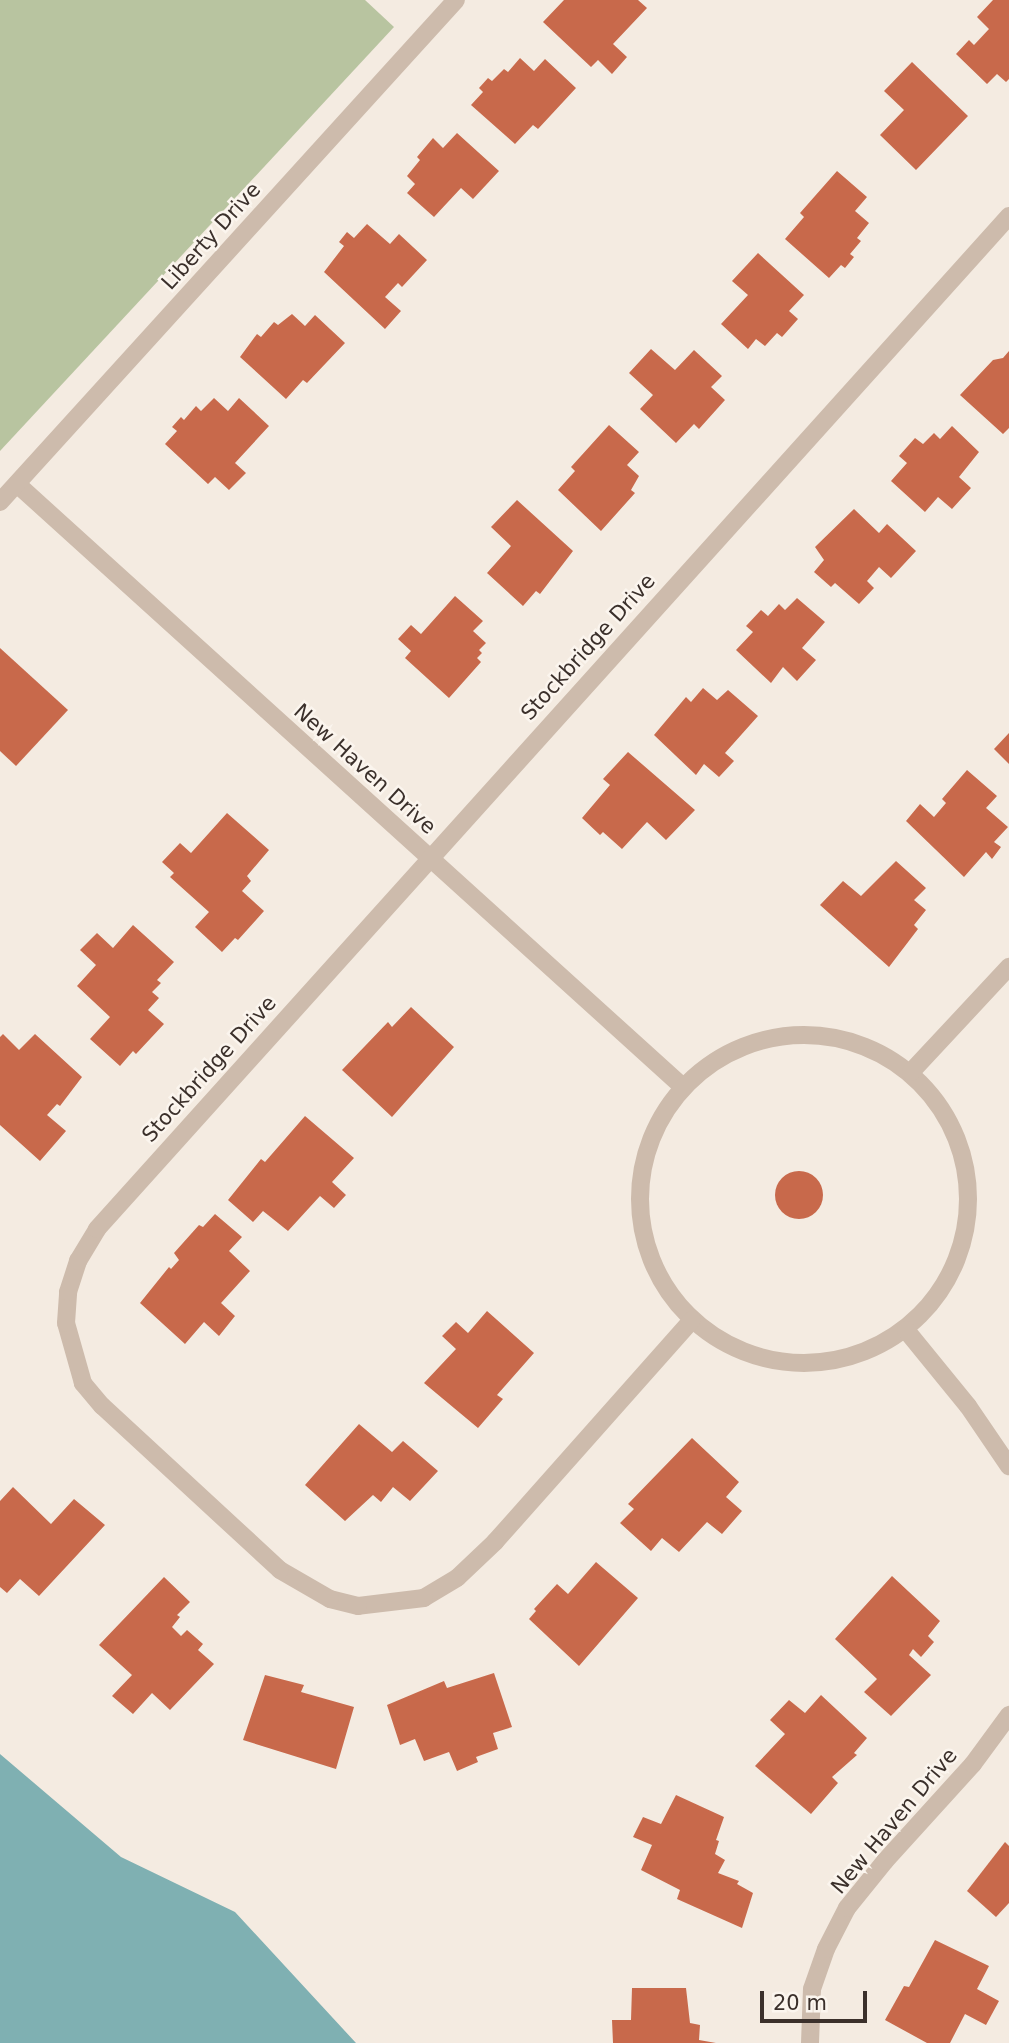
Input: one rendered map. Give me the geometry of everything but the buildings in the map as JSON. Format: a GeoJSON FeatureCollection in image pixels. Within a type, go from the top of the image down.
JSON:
{"type":"FeatureCollection","features":[{"type":"Feature","properties":{"kind":"street","name":"Liberty Drive"},"geometry":{"type":"LineString","coordinates":[[0,502],[456,0]]}},
{"type":"Feature","properties":{"kind":"street","name":"Stockbridge Drive"},"geometry":{"type":"LineString","coordinates":[[692,1320],[495,1542],[466,1569],[424,1598],[388,1605],[358,1606],[330,1599],[280,1570],[102,1406],[83,1383],[66,1323],[68,1293],[78,1261],[97,1229],[429,857],[1009,216]]}},
{"type":"Feature","properties":{"kind":"street","name":"New Haven Drive"},"geometry":{"type":"LineString","coordinates":[[17,484],[683,1087]]}},
{"type":"Feature","properties":{"kind":"street"},"geometry":{"type":"LineString","coordinates":[[911,1072],[1009,967]]}},
{"type":"Feature","properties":{"kind":"street"},"geometry":{"type":"LineString","coordinates":[[794,1034],[826,1035],[856,1042],[885,1054],[911,1072],[949,1121],[964,1171],[970,1207],[964,1242],[951,1275],[931,1305],[906,1330],[873,1349],[848,1357],[797,1364],[747,1353],[723,1343],[692,1320],[666,1290],[649,1257],[641,1222],[640,1198],[647,1150],[662,1116],[683,1087],[706,1066],[733,1050],[763,1039],[794,1034]]}},
{"type":"Feature","properties":{"kind":"street"},"geometry":{"type":"LineString","coordinates":[[906,1330],[968,1406],[1009,1466]]}},
{"type":"Feature","properties":{"kind":"street","name":"New Haven Drive"},"geometry":{"type":"LineString","coordinates":[[810,2043],[811,1989],[826,1949],[848,1908],[885,1861],[973,1764],[1009,1715]]}},
{"type":"Feature","properties":{"kind":"green space"},"geometry":{"type":"Polygon","coordinates":[[[0,0],[365,0],[394,27],[0,451],[0,0]]]}},
{"type":"Feature","properties":{"kind":"water"},"geometry":{"type":"Polygon","coordinates":[[[0,1754],[121,1857],[235,1912],[356,2043],[0,2043],[0,1754]]]}}]}
